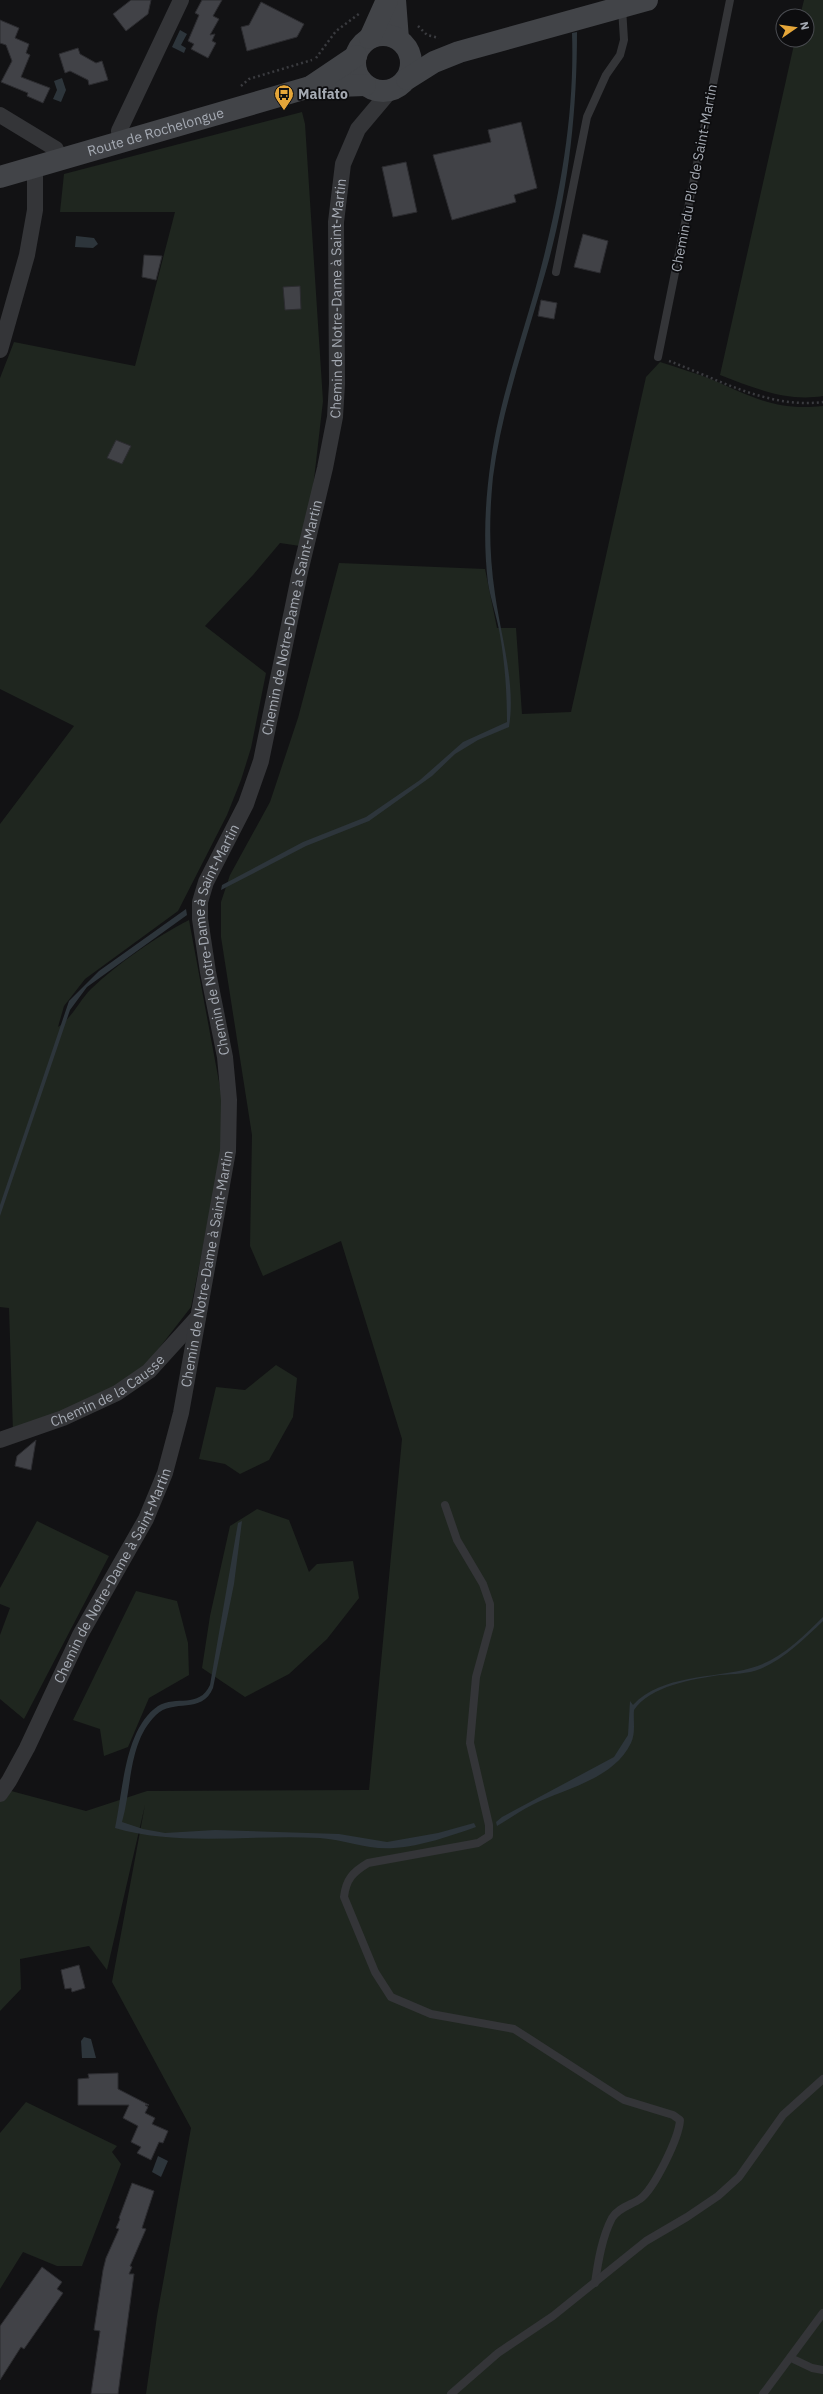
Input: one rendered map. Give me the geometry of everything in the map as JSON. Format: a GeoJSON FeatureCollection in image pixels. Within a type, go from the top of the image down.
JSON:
{"type":"FeatureCollection","features":[{"type":"Feature","properties":{"kind":"main road"},"geometry":{"type":"LineString","coordinates":[[370,38],[389,36],[402,43],[431,51],[647,0]]}},
{"type":"Feature","properties":{"kind":"main road"},"geometry":{"type":"LineString","coordinates":[[392,3],[370,38],[361,45],[356,56],[355,66],[358,77],[366,86],[374,91],[398,85],[434,62],[452,45]]}},
{"type":"Feature","properties":{"kind":"main road"},"geometry":{"type":"LineString","coordinates":[[392,3],[402,43],[410,57],[411,68],[398,85]]}},
{"type":"Feature","properties":{"kind":"main road","name":"Route de Rochelongue"},"geometry":{"type":"LineString","coordinates":[[310,87],[356,56]]}},
{"type":"Feature","properties":{"kind":"main road","name":"Route de Rochelongue"},"geometry":{"type":"LineString","coordinates":[[0,178],[310,87],[366,86]]}},
{"type":"Feature","properties":{"kind":"street"},"geometry":{"type":"LineString","coordinates":[[123,142],[119,131],[181,0]]}},
{"type":"Feature","properties":{"kind":"street","name":"Chemin de Notre-Dame à Saint-Martin"},"geometry":{"type":"LineString","coordinates":[[358,129],[398,85]]}},
{"type":"Feature","properties":{"kind":"street","name":"Chemin de Notre-Dame à Saint-Martin"},"geometry":{"type":"LineString","coordinates":[[0,1794],[10,1781],[27,1748],[80,1635],[152,1506],[165,1473],[181,1413],[228,1151],[229,1100],[225,1057],[208,972],[200,919],[200,902],[206,882],[246,804],[261,761],[300,572],[325,468],[335,417],[337,384],[336,222],[338,195],[343,164],[358,129],[366,86]]}},
{"type":"Feature","properties":{"kind":"street"},"geometry":{"type":"LineString","coordinates":[[0,115],[56,149],[59,160]]}},
{"type":"Feature","properties":{"kind":"street"},"geometry":{"type":"LineString","coordinates":[[0,350],[27,255],[35,210],[35,168]]}},
{"type":"Feature","properties":{"kind":"street","name":"Chemin de la Causse"},"geometry":{"type":"LineString","coordinates":[[0,1440],[63,1418],[117,1394],[149,1371],[198,1317]]}},
{"type":"Feature","properties":{"kind":"lane","name":"Chemin du Plo de Saint-Martin"},"geometry":{"type":"LineString","coordinates":[[658,356],[730,0]]}},
{"type":"Feature","properties":{"kind":"lane"},"geometry":{"type":"LineString","coordinates":[[556,272],[587,116],[606,75],[620,55],[624,40],[622,7]]}},
{"type":"Feature","properties":{"kind":"lane"},"geometry":{"type":"LineString","coordinates":[[445,1505],[448,1518],[457,1540],[483,1584],[490,1604],[490,1626],[476,1677],[470,1742],[489,1825],[489,1836],[478,1843],[368,1864],[352,1873],[345,1885],[344,1897],[375,1972],[391,1997],[431,2014],[514,2029],[624,2100],[673,2115],[680,2120],[679,2132],[672,2149],[651,2184],[641,2198],[626,2205],[613,2217],[598,2263],[594,2283]]}},
{"type":"Feature","properties":{"kind":"lane"},"geometry":{"type":"LineString","coordinates":[[451,2394],[498,2353],[553,2316],[646,2240],[687,2217],[739,2177],[783,2114],[823,2079]]}},
{"type":"Feature","properties":{"kind":"lane"},"geometry":{"type":"LineString","coordinates":[[763,2394],[823,2313]]}},
{"type":"Feature","properties":{"kind":"lane"},"geometry":{"type":"LineString","coordinates":[[791,2358],[812,2368],[823,2370]]}},
{"type":"Feature","properties":{"kind":"path"},"geometry":{"type":"LineString","coordinates":[[392,3],[407,13],[426,35],[452,45]]}},
{"type":"Feature","properties":{"kind":"path"},"geometry":{"type":"LineString","coordinates":[[658,356],[768,399],[793,403],[823,402]]}},
{"type":"Feature","properties":{"kind":"shaded area"},"geometry":{"type":"Polygon","coordinates":[[[804,0],[823,0],[823,396],[809,397],[796,397],[770,393],[720,375],[793,48],[815,48],[815,8],[802,8],[804,0]]]}},
{"type":"Feature","properties":{"kind":"shaded area"},"geometry":{"type":"Polygon","coordinates":[[[180,30],[187,34],[181,45],[186,48],[184,53],[172,47],[180,30]]]}},
{"type":"Feature","properties":{"kind":"shaded area"},"geometry":{"type":"Polygon","coordinates":[[[577,32],[577,63],[573,124],[570,154],[560,214],[545,274],[508,400],[493,477],[490,521],[491,550],[495,594],[507,660],[511,694],[509,727],[478,740],[455,754],[432,776],[369,821],[306,846],[221,890],[222,885],[303,842],[366,817],[420,780],[463,742],[507,722],[503,657],[499,628],[488,583],[486,568],[485,522],[487,491],[499,417],[535,290],[558,195],[568,131],[571,98],[572,33],[577,32]]]}},
{"type":"Feature","properties":{"kind":"shaded area"},"geometry":{"type":"Polygon","coordinates":[[[62,78],[66,90],[61,102],[53,99],[57,90],[54,81],[62,78]]]}},
{"type":"Feature","properties":{"kind":"shaded area"},"geometry":{"type":"Polygon","coordinates":[[[302,112],[305,124],[323,401],[313,488],[300,546],[280,543],[253,575],[205,626],[266,673],[251,748],[241,780],[227,815],[178,911],[85,979],[64,1006],[58,1027],[67,1019],[91,989],[125,960],[151,942],[189,920],[222,1098],[223,1146],[191,1307],[146,1365],[106,1394],[13,1432],[9,1308],[0,1307],[0,824],[74,726],[0,689],[0,378],[14,342],[135,366],[175,212],[60,212],[64,174],[302,112]]]}},
{"type":"Feature","properties":{"kind":"shaded area"},"geometry":{"type":"Polygon","coordinates":[[[76,236],[94,238],[98,244],[93,248],[75,247],[76,236]]]}},
{"type":"Feature","properties":{"kind":"shaded area"},"geometry":{"type":"Polygon","coordinates":[[[660,362],[707,377],[766,402],[792,407],[823,406],[823,2394],[146,2394],[157,2316],[191,2128],[112,1982],[145,1805],[107,1970],[89,1946],[20,1959],[21,1989],[0,2011],[0,1788],[86,1811],[147,1791],[369,1790],[402,1439],[341,1241],[263,1276],[250,1246],[252,1135],[221,937],[221,902],[230,875],[270,802],[298,718],[339,563],[485,569],[497,628],[516,628],[522,714],[571,712],[646,377],[660,362]]]}},
{"type":"Feature","properties":{"kind":"shaded area"},"geometry":{"type":"Polygon","coordinates":[[[186,909],[187,915],[87,987],[70,1010],[0,1216],[0,1205],[69,1001],[99,971],[186,909]]]}},
{"type":"Feature","properties":{"kind":"shaded area"},"geometry":{"type":"Polygon","coordinates":[[[276,1365],[297,1378],[293,1417],[269,1460],[240,1474],[225,1464],[199,1459],[216,1387],[245,1390],[276,1365]]]}},
{"type":"Feature","properties":{"kind":"shaded area"},"geometry":{"type":"Polygon","coordinates":[[[257,1509],[289,1520],[309,1572],[317,1564],[353,1561],[359,1598],[327,1639],[289,1674],[245,1697],[202,1668],[210,1616],[230,1526],[257,1509]]]}},
{"type":"Feature","properties":{"kind":"shaded area"},"geometry":{"type":"Polygon","coordinates":[[[37,1521],[109,1556],[24,1719],[0,1699],[0,1635],[10,1608],[0,1604],[0,1588],[37,1521]]]}},
{"type":"Feature","properties":{"kind":"shaded area"},"geometry":{"type":"Polygon","coordinates":[[[242,1521],[234,1584],[213,1688],[208,1696],[202,1701],[195,1704],[171,1707],[163,1710],[156,1715],[147,1726],[140,1738],[132,1766],[122,1822],[143,1829],[165,1833],[215,1830],[339,1834],[387,1842],[438,1833],[474,1823],[476,1827],[425,1843],[394,1848],[375,1848],[320,1838],[294,1837],[216,1839],[164,1837],[139,1834],[115,1828],[127,1762],[138,1730],[147,1716],[158,1706],[165,1703],[200,1697],[210,1685],[238,1523],[242,1521]]]}},
{"type":"Feature","properties":{"kind":"shaded area"},"geometry":{"type":"Polygon","coordinates":[[[136,1591],[177,1601],[188,1643],[189,1675],[149,1698],[128,1747],[104,1756],[100,1729],[73,1720],[136,1591]]]}},
{"type":"Feature","properties":{"kind":"shaded area"},"geometry":{"type":"Polygon","coordinates":[[[823,1617],[823,1621],[809,1634],[793,1648],[769,1665],[755,1671],[720,1675],[673,1685],[650,1695],[634,1710],[633,1739],[623,1756],[613,1766],[587,1782],[532,1805],[497,1826],[496,1822],[502,1817],[614,1757],[628,1735],[630,1701],[633,1705],[645,1695],[658,1688],[673,1683],[761,1665],[781,1654],[823,1617]]]}},
{"type":"Feature","properties":{"kind":"shaded area"},"geometry":{"type":"Polygon","coordinates":[[[84,2037],[91,2039],[96,2058],[82,2058],[81,2041],[84,2037]]]}},
{"type":"Feature","properties":{"kind":"shaded area"},"geometry":{"type":"Polygon","coordinates":[[[26,2102],[117,2146],[112,2152],[121,2164],[82,2266],[57,2266],[23,2252],[0,2289],[0,2133],[26,2102]]]}},
{"type":"Feature","properties":{"kind":"shaded area"},"geometry":{"type":"Polygon","coordinates":[[[158,2156],[168,2161],[161,2177],[152,2172],[158,2156]]]}},
{"type":"Feature","properties":{"kind":"building"},"geometry":{"type":"Polygon","coordinates":[[[131,0],[151,0],[148,14],[126,31],[113,14],[131,0]]]}},
{"type":"Feature","properties":{"kind":"building"},"geometry":{"type":"Polygon","coordinates":[[[202,0],[222,0],[213,16],[219,19],[210,35],[215,34],[212,41],[216,43],[208,58],[191,49],[194,44],[188,41],[199,15],[195,13],[202,0]]]}},
{"type":"Feature","properties":{"kind":"building"},"geometry":{"type":"Polygon","coordinates":[[[261,2],[304,24],[297,37],[247,51],[241,27],[249,25],[261,2]]]}},
{"type":"Feature","properties":{"kind":"building"},"geometry":{"type":"Polygon","coordinates":[[[0,20],[19,28],[15,38],[29,44],[26,53],[30,55],[21,77],[50,88],[43,103],[27,96],[28,93],[1,82],[12,61],[6,45],[0,43],[0,20]]]}},
{"type":"Feature","properties":{"kind":"building"},"geometry":{"type":"Polygon","coordinates":[[[78,48],[80,54],[96,63],[102,61],[108,80],[89,85],[88,80],[70,71],[65,73],[59,54],[78,48]]]}},
{"type":"Feature","properties":{"kind":"building"},"geometry":{"type":"Polygon","coordinates":[[[521,122],[537,188],[514,195],[516,202],[452,220],[433,155],[491,142],[488,130],[521,122]]]}},
{"type":"Feature","properties":{"kind":"building"},"geometry":{"type":"Polygon","coordinates":[[[406,162],[417,212],[393,217],[382,167],[406,162]]]}},
{"type":"Feature","properties":{"kind":"building"},"geometry":{"type":"Polygon","coordinates":[[[583,234],[608,241],[600,273],[574,267],[583,234]]]}},
{"type":"Feature","properties":{"kind":"building"},"geometry":{"type":"Polygon","coordinates":[[[144,255],[162,256],[156,280],[142,277],[144,255]]]}},
{"type":"Feature","properties":{"kind":"building"},"geometry":{"type":"Polygon","coordinates":[[[300,286],[301,309],[285,310],[283,287],[300,286]]]}},
{"type":"Feature","properties":{"kind":"building"},"geometry":{"type":"Polygon","coordinates":[[[541,300],[557,303],[554,319],[538,316],[541,300]]]}},
{"type":"Feature","properties":{"kind":"building"},"geometry":{"type":"Polygon","coordinates":[[[116,440],[131,446],[122,464],[107,458],[116,440]]]}},
{"type":"Feature","properties":{"kind":"building"},"geometry":{"type":"Polygon","coordinates":[[[36,1440],[31,1470],[15,1466],[17,1456],[36,1440]]]}},
{"type":"Feature","properties":{"kind":"building"},"geometry":{"type":"Polygon","coordinates":[[[79,1965],[85,1988],[72,1992],[71,1988],[65,1989],[61,1970],[79,1965]]]}},
{"type":"Feature","properties":{"kind":"building"},"geometry":{"type":"Polygon","coordinates":[[[118,2073],[118,2089],[149,2105],[145,2105],[148,2107],[145,2113],[155,2118],[152,2124],[168,2131],[163,2143],[159,2142],[151,2160],[137,2153],[141,2147],[131,2142],[138,2126],[123,2118],[129,2105],[78,2105],[78,2079],[89,2078],[88,2074],[118,2073]]]}},
{"type":"Feature","properties":{"kind":"building"},"geometry":{"type":"Polygon","coordinates":[[[132,2183],[154,2191],[142,2228],[146,2229],[130,2266],[132,2267],[129,2274],[134,2274],[118,2394],[91,2394],[100,2331],[94,2330],[103,2270],[106,2258],[119,2229],[116,2228],[132,2183]]]}},
{"type":"Feature","properties":{"kind":"building"},"geometry":{"type":"Polygon","coordinates":[[[42,2267],[62,2282],[57,2289],[63,2293],[24,2349],[21,2347],[0,2380],[0,2326],[42,2267]]]}},
{"type":"Feature","properties":{"kind":"place","name":"Malfato"},"geometry":{"type":"Point","coordinates":[284,111]}}]}
